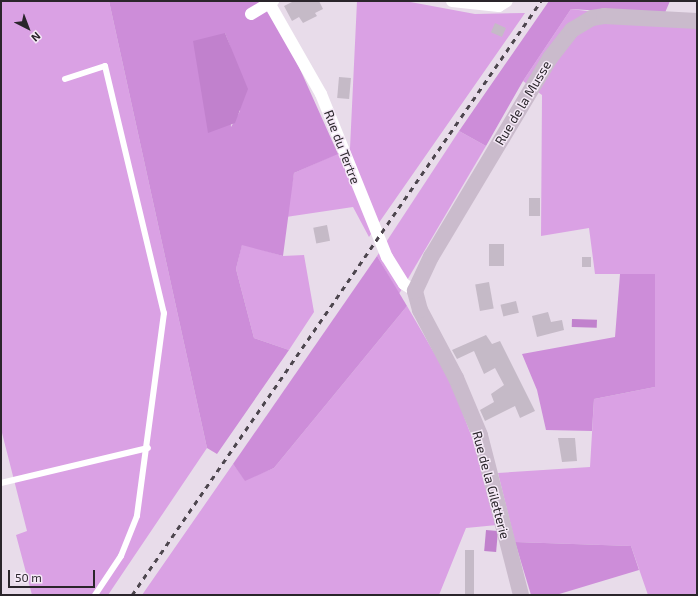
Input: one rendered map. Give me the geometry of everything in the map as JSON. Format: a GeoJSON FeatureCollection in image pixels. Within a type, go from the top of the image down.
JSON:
{"type":"FeatureCollection","features":[{"type":"Feature","properties":{"kind":"street"},"geometry":{"type":"LineString","coordinates":[[452,1],[499,6],[507,1]]}},
{"type":"Feature","properties":{"kind":"street"},"geometry":{"type":"LineString","coordinates":[[251,14],[270,2]]}},
{"type":"Feature","properties":{"kind":"street","name":"Rue du Tertre"},"geometry":{"type":"LineString","coordinates":[[270,2],[321,94],[387,257],[404,284],[415,291]]}},
{"type":"Feature","properties":{"kind":"street","name":"Rue de la Musse"},"geometry":{"type":"LineString","coordinates":[[415,291],[431,257],[550,58],[572,30],[592,18],[604,16],[697,21]]}},
{"type":"Feature","properties":{"kind":"street","name":"Rue de la Giletterie"},"geometry":{"type":"LineString","coordinates":[[415,291],[420,310],[456,378],[480,435],[521,595]]}},
{"type":"Feature","properties":{"kind":"lane"},"geometry":{"type":"LineString","coordinates":[[66,79],[105,66],[161,293],[162,336],[142,494],[131,536],[95,595]]}},
{"type":"Feature","properties":{"kind":"lane"},"geometry":{"type":"LineString","coordinates":[[1,483],[148,448]]}},
{"type":"Feature","properties":{"kind":"shaded area"},"geometry":{"type":"Polygon","coordinates":[[[1,1],[109,1],[207,448],[108,595],[32,595],[16,535],[27,531],[1,429],[1,1]]]}},
{"type":"Feature","properties":{"kind":"shaded area"},"geometry":{"type":"Polygon","coordinates":[[[109,1],[262,1],[291,49],[338,154],[294,173],[283,256],[242,245],[236,269],[254,338],[289,350],[217,454],[207,448],[109,1]],[[225,33],[231,127],[240,111],[230,46],[225,33]]]}},
{"type":"Feature","properties":{"kind":"shaded area"},"geometry":{"type":"Polygon","coordinates":[[[357,1],[405,1],[475,14],[525,13],[369,237],[353,207],[286,217],[294,173],[350,148],[357,1]]]}},
{"type":"Feature","properties":{"kind":"shaded area"},"geometry":{"type":"Polygon","coordinates":[[[549,1],[670,1],[664,15],[571,9],[523,81],[486,146],[459,131],[549,1]]]}},
{"type":"Feature","properties":{"kind":"shaded area"},"geometry":{"type":"Polygon","coordinates":[[[571,9],[697,25],[697,595],[648,595],[631,546],[515,542],[498,473],[590,467],[594,399],[655,387],[655,274],[595,274],[589,228],[541,236],[542,95],[523,81],[571,9]]]}},
{"type":"Feature","properties":{"kind":"shaded area"},"geometry":{"type":"Polygon","coordinates":[[[225,33],[248,89],[235,123],[208,133],[193,41],[225,33]]]}},
{"type":"Feature","properties":{"kind":"shaded area"},"geometry":{"type":"Polygon","coordinates":[[[459,131],[486,146],[399,294],[377,256],[459,131]]]}},
{"type":"Feature","properties":{"kind":"shaded area"},"geometry":{"type":"Polygon","coordinates":[[[242,244],[283,256],[304,255],[314,312],[289,350],[254,338],[236,269],[242,244]]]}},
{"type":"Feature","properties":{"kind":"shaded area"},"geometry":{"type":"Polygon","coordinates":[[[377,256],[407,306],[274,468],[245,481],[233,464],[377,256]]]}},
{"type":"Feature","properties":{"kind":"shaded area"},"geometry":{"type":"Polygon","coordinates":[[[620,274],[655,274],[655,387],[594,399],[592,431],[546,430],[537,390],[522,354],[615,337],[620,274]]]}},
{"type":"Feature","properties":{"kind":"shaded area"},"geometry":{"type":"Polygon","coordinates":[[[407,306],[451,382],[477,451],[497,525],[466,528],[439,595],[142,595],[233,464],[245,480],[274,468],[407,306]]]}},
{"type":"Feature","properties":{"kind":"shaded area"},"geometry":{"type":"Polygon","coordinates":[[[572,319],[597,320],[597,328],[572,327],[572,319]]]}},
{"type":"Feature","properties":{"kind":"shaded area"},"geometry":{"type":"Polygon","coordinates":[[[486,530],[498,531],[496,552],[484,551],[486,530]]]}},
{"type":"Feature","properties":{"kind":"shaded area"},"geometry":{"type":"Polygon","coordinates":[[[515,542],[631,546],[639,570],[556,595],[531,595],[515,542]]]}},
{"type":"Feature","properties":{"kind":"building"},"geometry":{"type":"Polygon","coordinates":[[[294,1],[319,1],[323,9],[315,13],[317,16],[303,23],[299,17],[292,21],[284,6],[294,1]]]}},
{"type":"Feature","properties":{"kind":"building"},"geometry":{"type":"Polygon","coordinates":[[[495,23],[506,28],[502,37],[491,32],[495,23]]]}},
{"type":"Feature","properties":{"kind":"building"},"geometry":{"type":"Polygon","coordinates":[[[339,77],[351,78],[349,99],[337,98],[339,77]]]}},
{"type":"Feature","properties":{"kind":"building"},"geometry":{"type":"Polygon","coordinates":[[[529,198],[540,198],[540,216],[529,216],[529,198]]]}},
{"type":"Feature","properties":{"kind":"building"},"geometry":{"type":"Polygon","coordinates":[[[327,225],[330,241],[316,243],[313,228],[327,225]]]}},
{"type":"Feature","properties":{"kind":"building"},"geometry":{"type":"Polygon","coordinates":[[[489,244],[504,244],[504,266],[489,266],[489,244]]]}},
{"type":"Feature","properties":{"kind":"building"},"geometry":{"type":"Polygon","coordinates":[[[582,257],[591,257],[591,267],[582,267],[582,257]]]}},
{"type":"Feature","properties":{"kind":"building"},"geometry":{"type":"Polygon","coordinates":[[[489,282],[494,309],[480,311],[475,284],[489,282]]]}},
{"type":"Feature","properties":{"kind":"building"},"geometry":{"type":"Polygon","coordinates":[[[516,301],[519,313],[503,317],[500,305],[516,301]]]}},
{"type":"Feature","properties":{"kind":"building"},"geometry":{"type":"Polygon","coordinates":[[[548,312],[551,322],[562,320],[564,330],[537,337],[532,316],[548,312]]]}},
{"type":"Feature","properties":{"kind":"building"},"geometry":{"type":"Polygon","coordinates":[[[486,335],[492,344],[500,341],[535,411],[520,418],[515,406],[485,421],[480,410],[494,402],[491,394],[504,385],[495,368],[484,374],[474,351],[457,359],[452,350],[486,335]]]}},
{"type":"Feature","properties":{"kind":"building"},"geometry":{"type":"Polygon","coordinates":[[[558,438],[575,438],[577,461],[562,462],[558,438]]]}},
{"type":"Feature","properties":{"kind":"building"},"geometry":{"type":"Polygon","coordinates":[[[465,550],[474,550],[474,595],[465,595],[465,550]]]}},
{"type":"Feature","properties":{"kind":"railway"},"geometry":{"type":"LineString","coordinates":[[132,595],[541,1]]}}]}
